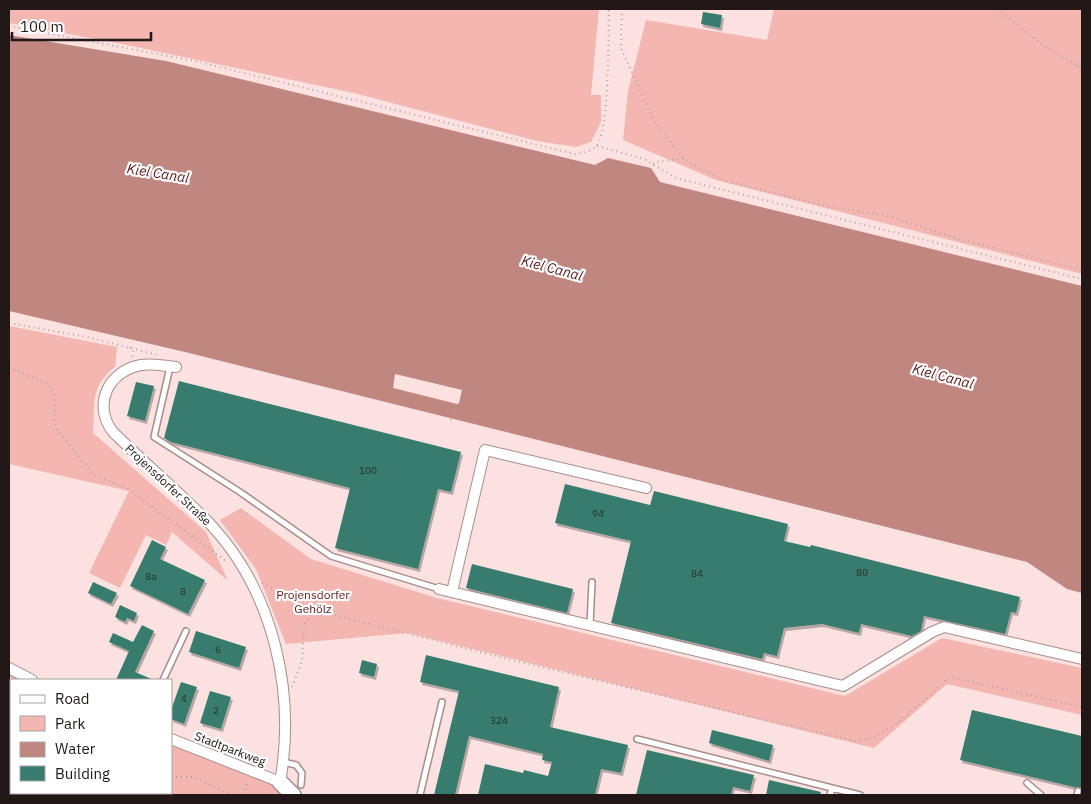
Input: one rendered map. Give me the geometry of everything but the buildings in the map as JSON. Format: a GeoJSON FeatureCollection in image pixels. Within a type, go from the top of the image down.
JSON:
{"type":"FeatureCollection","features":[{"type":"Feature","properties":{"kind":"street","name":"Projensdorfer Straße"},"geometry":{"type":"LineString","coordinates":[[176,367],[140,365],[118,375],[109,384],[104,396],[102,408],[105,420],[113,432],[134,453],[213,527],[247,576],[261,605],[274,641],[282,676],[284,708],[283,762],[280,782]]}},
{"type":"Feature","properties":{"kind":"street"},"geometry":{"type":"LineString","coordinates":[[452,592],[485,450],[646,488]]}},
{"type":"Feature","properties":{"kind":"street"},"geometry":{"type":"LineString","coordinates":[[439,589],[843,686],[932,632],[944,627],[1082,659]]}},
{"type":"Feature","properties":{"kind":"street"},"geometry":{"type":"LineString","coordinates":[[9,668],[30,679]]}},
{"type":"Feature","properties":{"kind":"street","name":"Stadtparkweg"},"geometry":{"type":"LineString","coordinates":[[172,739],[280,782]]}},
{"type":"Feature","properties":{"kind":"street"},"geometry":{"type":"LineString","coordinates":[[280,782],[297,790]]}},
{"type":"Feature","properties":{"kind":"lane"},"geometry":{"type":"LineString","coordinates":[[176,367],[154,437],[240,492],[331,556],[439,589]]}},
{"type":"Feature","properties":{"kind":"lane"},"geometry":{"type":"LineString","coordinates":[[590,625],[592,582]]}},
{"type":"Feature","properties":{"kind":"lane"},"geometry":{"type":"LineString","coordinates":[[163,679],[186,631]]}},
{"type":"Feature","properties":{"kind":"lane"},"geometry":{"type":"LineString","coordinates":[[420,795],[442,702]]}},
{"type":"Feature","properties":{"kind":"lane"},"geometry":{"type":"LineString","coordinates":[[636,739],[860,795]]}},
{"type":"Feature","properties":{"kind":"lane"},"geometry":{"type":"LineString","coordinates":[[283,762],[296,765],[302,773],[297,790]]}},
{"type":"Feature","properties":{"kind":"lane"},"geometry":{"type":"LineString","coordinates":[[1027,783],[1041,795]]}},
{"type":"Feature","properties":{"kind":"lane"},"geometry":{"type":"LineString","coordinates":[[830,795],[832,788]]}},
{"type":"Feature","properties":{"kind":"path"},"geometry":{"type":"LineString","coordinates":[[9,26],[195,60],[575,154],[586,153],[597,146],[604,126],[609,9]]}},
{"type":"Feature","properties":{"kind":"path"},"geometry":{"type":"LineString","coordinates":[[622,9],[621,48],[653,119],[691,164],[726,181],[830,207],[884,215],[959,239],[1082,270]]}},
{"type":"Feature","properties":{"kind":"path"},"geometry":{"type":"LineString","coordinates":[[998,9],[1045,47],[1082,70]]}},
{"type":"Feature","properties":{"kind":"path"},"geometry":{"type":"LineString","coordinates":[[597,146],[644,159],[676,178],[1082,279]]}},
{"type":"Feature","properties":{"kind":"path"},"geometry":{"type":"LineString","coordinates":[[653,164],[660,161],[685,159]]}},
{"type":"Feature","properties":{"kind":"path"},"geometry":{"type":"LineString","coordinates":[[9,323],[87,338],[158,355]]}},
{"type":"Feature","properties":{"kind":"path"},"geometry":{"type":"LineString","coordinates":[[9,368],[49,384],[55,396],[54,413],[56,428],[93,474],[128,489],[231,564]]}},
{"type":"Feature","properties":{"kind":"path"},"geometry":{"type":"LineString","coordinates":[[451,420],[456,404]]}},
{"type":"Feature","properties":{"kind":"path"},"geometry":{"type":"LineString","coordinates":[[247,576],[314,610],[508,659],[854,741],[874,738],[912,710],[950,677],[1082,707]]}},
{"type":"Feature","properties":{"kind":"path"},"geometry":{"type":"LineString","coordinates":[[284,708],[302,661],[304,626],[314,610]]}},
{"type":"Feature","properties":{"kind":"path"},"geometry":{"type":"LineString","coordinates":[[245,795],[247,780],[257,772]]}},
{"type":"Feature","properties":{"kind":"path"},"geometry":{"type":"LineString","coordinates":[[172,777],[193,777],[233,795]]}},
{"type":"Feature","properties":{"kind":"green space"},"geometry":{"type":"Polygon","coordinates":[[[9,9],[599,9],[591,95],[601,95],[601,122],[591,142],[576,147],[537,141],[354,93],[117,43],[9,23],[9,9]]]}},
{"type":"Feature","properties":{"kind":"green space"},"geometry":{"type":"Polygon","coordinates":[[[774,9],[1082,9],[1082,274],[716,180],[623,140],[628,91],[646,20],[767,40],[774,9]]]}},
{"type":"Feature","properties":{"kind":"green space"},"geometry":{"type":"Polygon","coordinates":[[[9,326],[117,347],[115,367],[101,381],[95,396],[93,433],[206,532],[228,581],[172,532],[166,545],[146,535],[120,588],[89,573],[129,491],[9,464],[9,326]]]}},
{"type":"Feature","properties":{"kind":"green space","name":"Projensdorfer Gehölz"},"geometry":{"type":"Polygon","coordinates":[[[241,508],[311,559],[437,598],[845,696],[942,638],[1082,668],[1082,715],[947,684],[874,748],[407,633],[286,644],[256,569],[220,520],[241,508]]]}},
{"type":"Feature","properties":{"kind":"green space"},"geometry":{"type":"Polygon","coordinates":[[[9,674],[21,679],[10,679],[10,794],[172,794],[172,745],[266,779],[279,787],[284,795],[9,795],[9,674]]]}},
{"type":"Feature","properties":{"kind":"water","name":"Kiel Canal"},"geometry":{"type":"Polygon","coordinates":[[[9,35],[166,61],[595,165],[608,158],[651,168],[660,182],[1082,286],[1082,593],[1067,589],[1027,562],[185,352],[9,311],[9,35]]]}},
{"type":"Feature","properties":{"kind":"pier"},"geometry":{"type":"Polygon","coordinates":[[[395,374],[462,390],[459,403],[393,388],[395,374]]]}}]}
